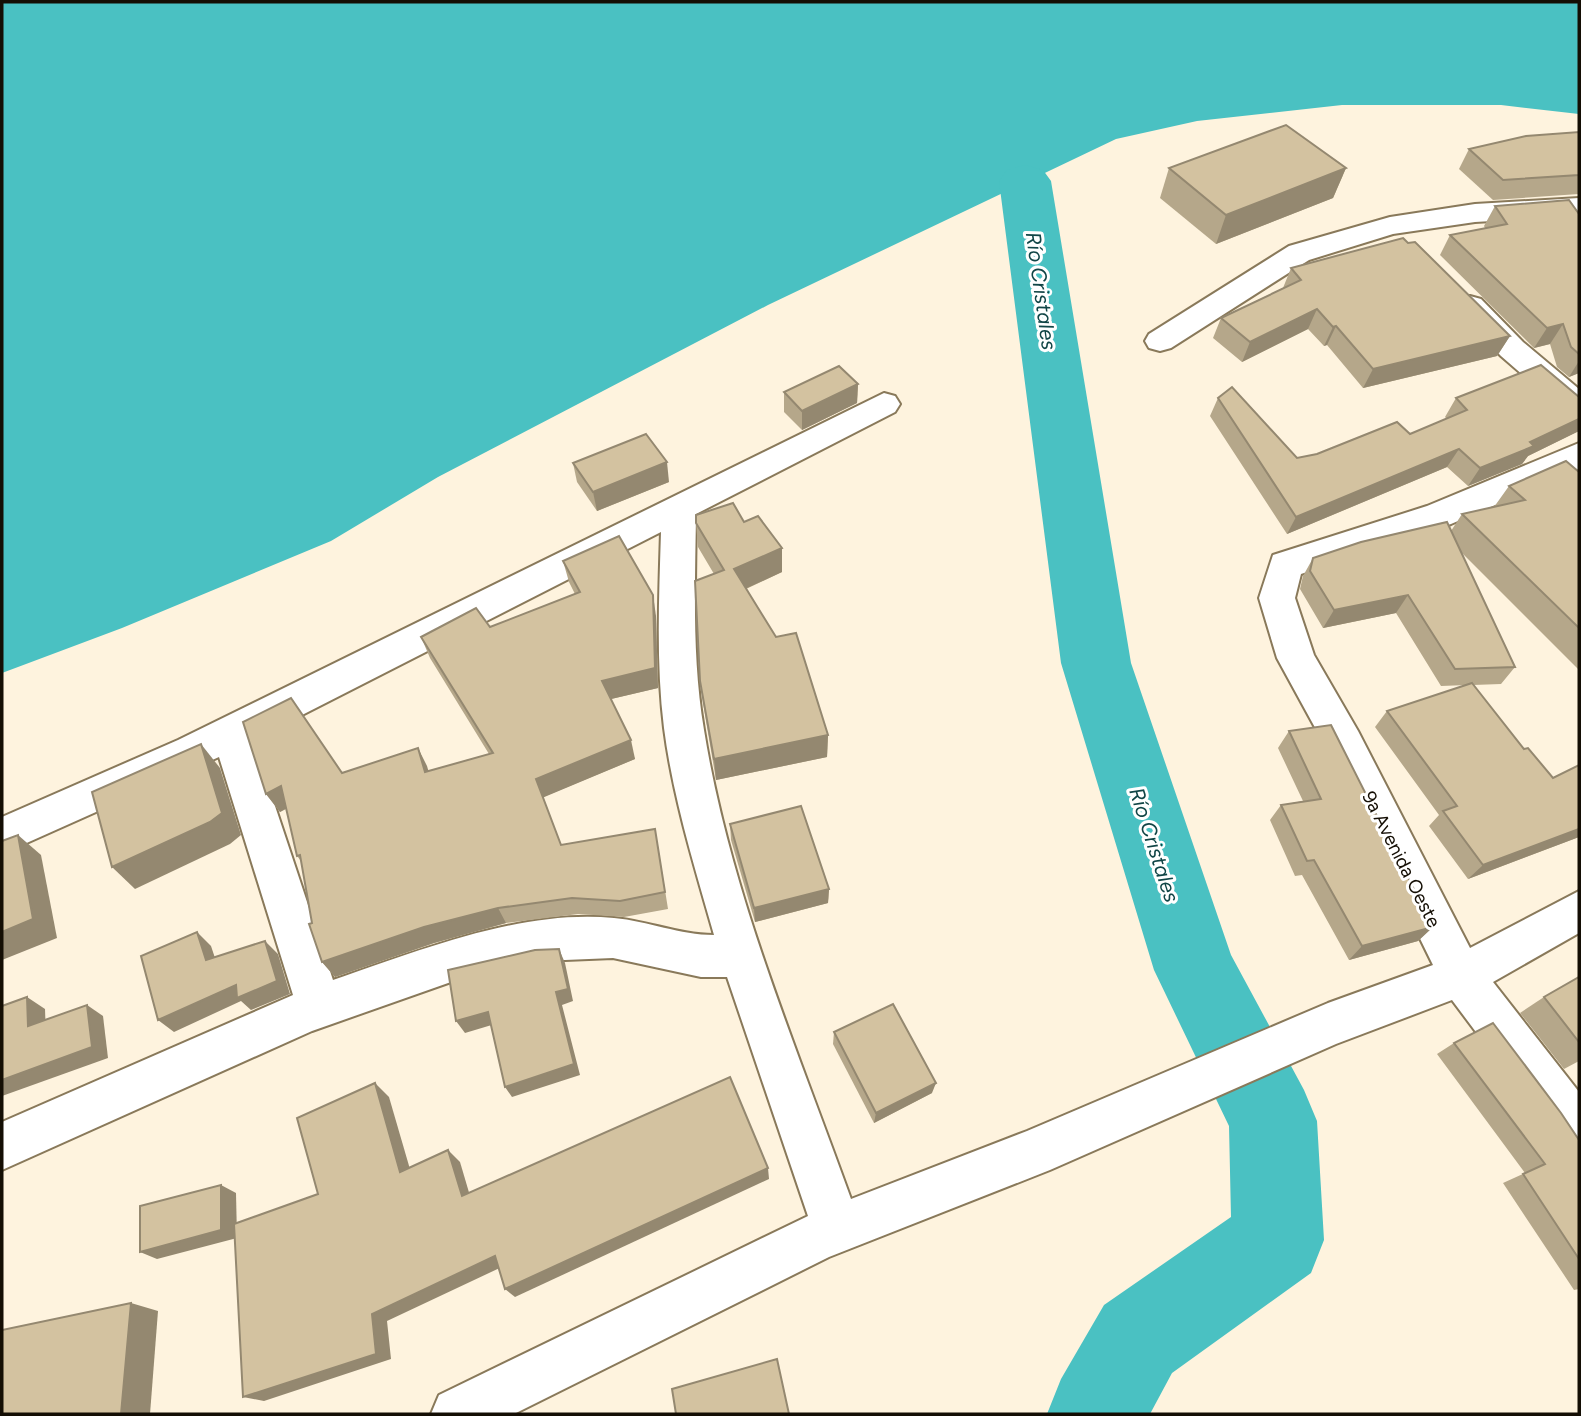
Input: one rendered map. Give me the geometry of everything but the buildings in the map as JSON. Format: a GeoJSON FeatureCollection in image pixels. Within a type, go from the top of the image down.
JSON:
{"type":"FeatureCollection","features":[{"type":"Feature","properties":{"kind":"street"},"geometry":{"type":"LineString","coordinates":[[1160,341],[1299,253],[1390,226],[1475,213],[1579,207]]}},
{"type":"Feature","properties":{"kind":"street"},"geometry":{"type":"LineString","coordinates":[[1390,226],[1419,254]]}},
{"type":"Feature","properties":{"kind":"street"},"geometry":{"type":"LineString","coordinates":[[1447,282],[1512,349],[1579,406]]}},
{"type":"Feature","properties":{"kind":"street"},"geometry":{"type":"LineString","coordinates":[[2,836],[231,732],[884,404]]}},
{"type":"Feature","properties":{"kind":"street","name":"9a Avenida Oeste"},"geometry":{"type":"LineString","coordinates":[[1579,455],[1439,515],[1286,565],[1277,598],[1296,658],[1344,743],[1461,976],[1579,1130]]}},
{"type":"Feature","properties":{"kind":"street"},"geometry":{"type":"LineString","coordinates":[[679,506],[676,637],[684,730],[710,850],[742,956],[837,1230]]}},
{"type":"Feature","properties":{"kind":"street"},"geometry":{"type":"LineString","coordinates":[[231,732],[319,1006]]}},
{"type":"Feature","properties":{"kind":"street"},"geometry":{"type":"LineString","coordinates":[[458,1414],[837,1230],[1033,1153],[1328,1025],[1461,976],[1579,911]]}},
{"type":"Feature","properties":{"kind":"street"},"geometry":{"type":"LineString","coordinates":[[2,1146],[319,1006],[468,955],[541,941],[613,938],[701,956],[742,956]]}},
{"type":"Feature","properties":{"kind":"water"},"geometry":{"type":"Polygon","coordinates":[[[2,2],[1579,2],[1579,114],[1501,105],[1342,105],[1197,121],[1116,139],[768,305],[438,477],[331,541],[122,628],[2,673],[2,2]]]}},
{"type":"Feature","properties":{"kind":"waterway","name":"Río Cristales"},"geometry":{"type":"LineString","coordinates":[[1025,181],[1096,663],[1195,970],[1273,1121],[1278,1240],[1138,1339],[1096,1414]]}}]}
